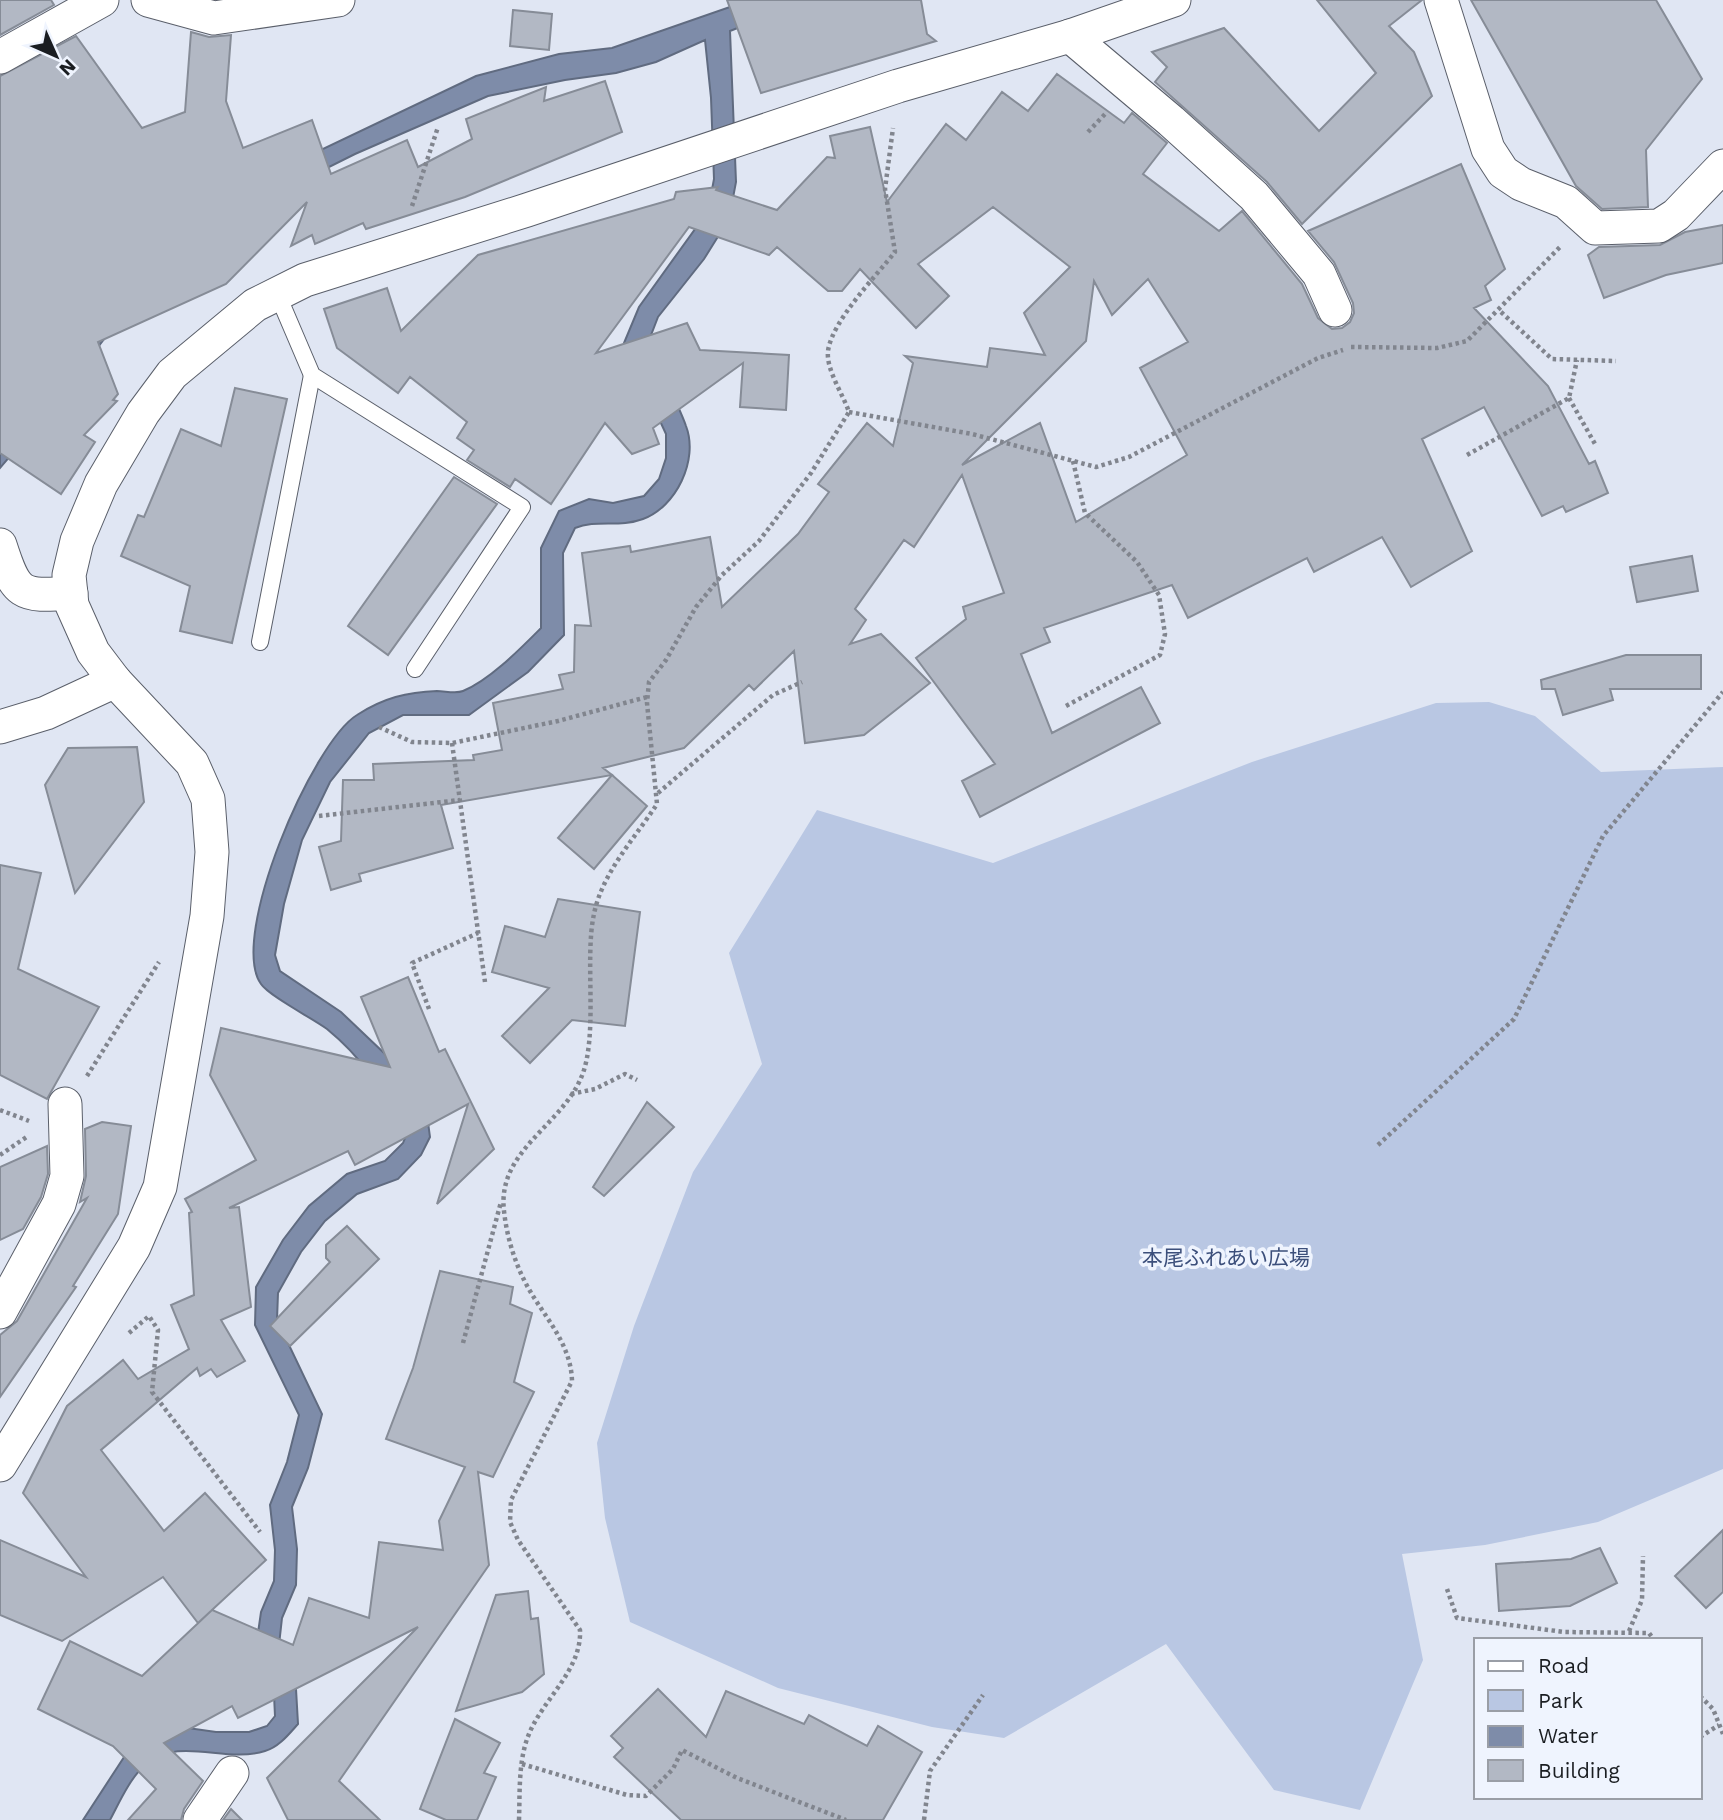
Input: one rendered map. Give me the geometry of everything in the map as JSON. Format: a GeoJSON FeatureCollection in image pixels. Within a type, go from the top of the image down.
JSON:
{"type":"FeatureCollection","features":[{"type":"Feature","properties":{"kind":"street"},"geometry":{"type":"LineString","coordinates":[[0,57],[102,0]]}},
{"type":"Feature","properties":{"kind":"street"},"geometry":{"type":"LineString","coordinates":[[148,0],[214,18],[338,0]]}},
{"type":"Feature","properties":{"kind":"street"},"geometry":{"type":"LineString","coordinates":[[0,1465],[134,1247],[160,1187],[207,916],[212,852],[208,799],[192,763],[115,681],[93,652],[72,605],[69,575],[77,541],[101,484],[143,413],[172,374],[255,305],[305,280],[898,86],[1070,36],[1174,0]]}},
{"type":"Feature","properties":{"kind":"street"},"geometry":{"type":"LineString","coordinates":[[1441,0],[1488,149],[1503,172],[1521,184],[1566,202],[1595,228],[1659,226],[1685,207],[1723,166]]}},
{"type":"Feature","properties":{"kind":"street"},"geometry":{"type":"LineString","coordinates":[[1070,36],[1171,121],[1254,196],[1319,274],[1335,310]]}},
{"type":"Feature","properties":{"kind":"street"},"geometry":{"type":"LineString","coordinates":[[0,545],[7,567],[18,585],[33,596],[71,593]]}},
{"type":"Feature","properties":{"kind":"street"},"geometry":{"type":"LineString","coordinates":[[0,727],[46,713],[115,681]]}},
{"type":"Feature","properties":{"kind":"street"},"geometry":{"type":"LineString","coordinates":[[0,1312],[59,1204],[68,1176],[54,1115]]}},
{"type":"Feature","properties":{"kind":"street"},"geometry":{"type":"LineString","coordinates":[[200,1820],[232,1773]]}},
{"type":"Feature","properties":{"kind":"lane"},"geometry":{"type":"LineString","coordinates":[[260,642],[312,375],[277,293]]}},
{"type":"Feature","properties":{"kind":"lane"},"geometry":{"type":"LineString","coordinates":[[312,375],[522,506],[415,669]]}},
{"type":"Feature","properties":{"kind":"path"},"geometry":{"type":"LineString","coordinates":[[849,412],[833,373],[828,351],[837,327],[895,252],[885,189],[898,86]]}},
{"type":"Feature","properties":{"kind":"path"},"geometry":{"type":"LineString","coordinates":[[408,247],[412,204],[438,127]]}},
{"type":"Feature","properties":{"kind":"path"},"geometry":{"type":"LineString","coordinates":[[849,412],[972,434],[1096,467],[1129,457],[1318,358],[1354,346],[1437,348],[1466,341],[1561,247],[1595,228]]}},
{"type":"Feature","properties":{"kind":"path"},"geometry":{"type":"LineString","coordinates":[[1502,312],[1552,359],[1616,360]]}},
{"type":"Feature","properties":{"kind":"path"},"geometry":{"type":"LineString","coordinates":[[1577,360],[1569,398],[1595,444]]}},
{"type":"Feature","properties":{"kind":"path"},"geometry":{"type":"LineString","coordinates":[[1467,455],[1569,398]]}},
{"type":"Feature","properties":{"kind":"path"},"geometry":{"type":"LineString","coordinates":[[519,1820],[522,1765],[527,1738],[536,1717],[566,1675],[581,1643],[580,1630],[518,1540],[510,1522],[511,1500],[572,1381],[572,1367],[553,1325],[516,1263],[503,1188],[511,1166],[582,1077],[587,1047],[594,913],[612,870],[657,804],[647,696],[649,682],[666,660],[696,607],[722,575],[759,541],[811,473],[849,412]]}},
{"type":"Feature","properties":{"kind":"path"},"geometry":{"type":"LineString","coordinates":[[1066,706],[1160,655],[1165,634],[1159,595],[1137,562],[1085,513],[1073,461]]}},
{"type":"Feature","properties":{"kind":"path"},"geometry":{"type":"LineString","coordinates":[[657,794],[773,695],[802,682]]}},
{"type":"Feature","properties":{"kind":"path"},"geometry":{"type":"LineString","coordinates":[[1378,1145],[1514,1019],[1603,836],[1723,692]]}},
{"type":"Feature","properties":{"kind":"path"},"geometry":{"type":"LineString","coordinates":[[379,727],[412,742],[452,743],[558,721],[647,696]]}},
{"type":"Feature","properties":{"kind":"path"},"geometry":{"type":"LineString","coordinates":[[452,743],[485,982]]}},
{"type":"Feature","properties":{"kind":"path"},"geometry":{"type":"LineString","coordinates":[[319,816],[460,800]]}},
{"type":"Feature","properties":{"kind":"path"},"geometry":{"type":"LineString","coordinates":[[0,1155],[54,1115],[165,952],[207,916]]}},
{"type":"Feature","properties":{"kind":"path"},"geometry":{"type":"LineString","coordinates":[[429,1009],[412,963],[478,933]]}},
{"type":"Feature","properties":{"kind":"path"},"geometry":{"type":"LineString","coordinates":[[570,1094],[595,1089],[625,1073],[638,1080]]}},
{"type":"Feature","properties":{"kind":"path"},"geometry":{"type":"LineString","coordinates":[[0,1110],[54,1115]]}},
{"type":"Feature","properties":{"kind":"path"},"geometry":{"type":"LineString","coordinates":[[463,1343],[503,1196]]}},
{"type":"Feature","properties":{"kind":"path"},"geometry":{"type":"LineString","coordinates":[[119,1341],[149,1315],[158,1330],[152,1392],[260,1532]]}},
{"type":"Feature","properties":{"kind":"path"},"geometry":{"type":"LineString","coordinates":[[1629,1631],[1642,1600],[1643,1556]]}},
{"type":"Feature","properties":{"kind":"path"},"geometry":{"type":"LineString","coordinates":[[1447,1589],[1457,1618],[1564,1632],[1649,1633],[1653,1638]]}},
{"type":"Feature","properties":{"kind":"path"},"geometry":{"type":"LineString","coordinates":[[924,1820],[930,1771],[983,1695]]}},
{"type":"Feature","properties":{"kind":"path"},"geometry":{"type":"LineString","coordinates":[[1702,1698],[1713,1709],[1723,1734]]}},
{"type":"Feature","properties":{"kind":"path"},"geometry":{"type":"LineString","coordinates":[[1702,1736],[1719,1725]]}},
{"type":"Feature","properties":{"kind":"path"},"geometry":{"type":"LineString","coordinates":[[522,1765],[627,1795],[646,1796],[673,1769],[682,1750],[737,1778],[846,1820]]}},
{"type":"Feature","properties":{"kind":"green space","name":"本尾ふれあい広場"},"geometry":{"type":"Polygon","coordinates":[[[1489,702],[1535,716],[1601,772],[1723,767],[1723,1469],[1598,1522],[1485,1545],[1402,1554],[1423,1660],[1360,1810],[1274,1790],[1166,1644],[1004,1738],[932,1727],[778,1688],[630,1622],[605,1518],[597,1443],[634,1326],[693,1172],[762,1064],[729,953],[817,810],[993,863],[1252,762],[1436,703],[1489,702]]]}},
{"type":"Feature","properties":{"kind":"water"},"geometry":{"type":"Polygon","coordinates":[[[750,0],[808,0],[730,31],[736,182],[729,219],[704,259],[658,317],[648,343],[686,426],[689,453],[682,481],[665,504],[643,519],[575,528],[563,553],[564,635],[528,672],[469,715],[403,715],[369,733],[330,782],[302,840],[284,904],[275,955],[280,971],[341,1012],[384,1053],[427,1115],[430,1137],[421,1155],[398,1179],[357,1194],[325,1221],[301,1252],[278,1293],[277,1320],[322,1414],[308,1468],[292,1507],[297,1549],[296,1585],[282,1618],[279,1645],[285,1668],[296,1689],[298,1724],[279,1743],[265,1751],[234,1754],[188,1751],[159,1756],[145,1765],[134,1777],[110,1820],[83,1820],[128,1751],[181,1727],[216,1732],[249,1732],[267,1726],[275,1716],[274,1695],[256,1647],[261,1612],[274,1581],[275,1550],[270,1505],[287,1462],[299,1415],[255,1325],[256,1287],[283,1240],[309,1206],[347,1174],[385,1161],[403,1143],[407,1133],[381,1090],[341,1041],[327,1029],[281,1001],[261,984],[254,960],[256,926],[265,886],[298,800],[318,762],[339,733],[357,715],[386,700],[416,693],[460,692],[494,672],[541,628],[541,548],[559,511],[589,499],[613,503],[644,496],[659,479],[666,458],[666,434],[624,343],[639,307],[708,211],[714,179],[711,98],[705,40],[656,62],[616,73],[565,80],[488,96],[355,154],[229,217],[136,297],[60,397],[0,468],[0,434],[220,198],[476,76],[559,54],[612,48],[750,0]]]}},
{"type":"Feature","properties":{"kind":"building"},"geometry":{"type":"Polygon","coordinates":[[[0,0],[51,0],[54,5],[0,35],[0,0]]]}},
{"type":"Feature","properties":{"kind":"building"},"geometry":{"type":"Polygon","coordinates":[[[727,0],[921,0],[927,34],[936,41],[761,93],[727,0]]]}},
{"type":"Feature","properties":{"kind":"building"},"geometry":{"type":"Polygon","coordinates":[[[1317,0],[1422,0],[1389,26],[1414,52],[1432,96],[1302,224],[1267,182],[1155,82],[1167,67],[1152,52],[1224,28],[1319,131],[1376,73],[1317,0]]]}},
{"type":"Feature","properties":{"kind":"building"},"geometry":{"type":"Polygon","coordinates":[[[1471,0],[1656,0],[1702,79],[1646,150],[1648,207],[1602,209],[1576,186],[1471,0]]]}},
{"type":"Feature","properties":{"kind":"building"},"geometry":{"type":"Polygon","coordinates":[[[513,10],[552,14],[549,50],[510,46],[513,10]]]}},
{"type":"Feature","properties":{"kind":"building"},"geometry":{"type":"Polygon","coordinates":[[[191,32],[209,37],[231,35],[226,101],[243,148],[312,120],[331,174],[407,140],[418,167],[472,139],[466,119],[546,87],[544,101],[605,81],[622,132],[465,197],[366,229],[363,223],[315,244],[312,235],[291,246],[307,202],[226,284],[98,342],[118,394],[113,400],[117,401],[84,435],[95,442],[61,494],[0,453],[0,76],[76,36],[142,128],[185,112],[191,32]]]}},
{"type":"Feature","properties":{"kind":"building"},"geometry":{"type":"Polygon","coordinates":[[[1057,74],[1124,123],[1132,113],[1167,143],[1143,174],[1219,231],[1242,211],[1302,284],[1318,318],[1332,329],[1342,328],[1350,322],[1354,313],[1353,303],[1334,262],[1308,231],[1461,164],[1505,269],[1485,286],[1491,300],[1474,308],[1548,386],[1589,464],[1595,461],[1608,493],[1566,512],[1563,506],[1542,516],[1484,407],[1422,439],[1472,551],[1411,587],[1382,537],[1314,572],[1307,558],[1188,618],[1172,585],[1044,628],[1050,642],[1021,654],[1052,733],[1141,687],[1160,723],[980,817],[962,781],[995,764],[916,658],[966,619],[963,607],[1004,593],[962,475],[914,547],[904,540],[855,609],[866,620],[850,644],[881,634],[930,683],[864,735],[805,743],[794,651],[754,690],[749,685],[684,748],[603,768],[612,775],[441,805],[453,848],[359,874],[361,881],[331,890],[319,847],[341,841],[343,780],[374,780],[373,764],[474,760],[473,755],[502,750],[493,703],[563,689],[559,675],[574,672],[575,625],[591,626],[582,553],[630,546],[631,552],[710,537],[722,607],[798,534],[829,492],[818,484],[867,423],[893,446],[913,363],[905,356],[987,367],[990,348],[1045,355],[1024,313],[1070,267],[993,207],[918,264],[949,296],[916,328],[860,269],[842,291],[828,291],[777,247],[769,255],[689,227],[596,353],[687,323],[700,350],[789,355],[786,410],[740,407],[743,363],[653,428],[659,444],[632,454],[605,423],[551,504],[515,479],[510,487],[467,460],[474,450],[457,438],[467,422],[410,377],[398,393],[337,348],[324,309],[387,288],[401,331],[478,255],[674,199],[676,192],[718,187],[716,190],[777,210],[827,157],[835,158],[830,136],[870,127],[887,202],[946,124],[966,140],[1002,92],[1028,111],[1057,74]],[[1148,279],[1112,315],[1094,281],[1086,341],[962,465],[1040,423],[1076,522],[1187,455],[1140,368],[1188,342],[1148,279]]]}},
{"type":"Feature","properties":{"kind":"building"},"geometry":{"type":"Polygon","coordinates":[[[1723,225],[1723,263],[1666,275],[1604,298],[1588,255],[1599,247],[1660,245],[1685,232],[1723,225]]]}},
{"type":"Feature","properties":{"kind":"building"},"geometry":{"type":"Polygon","coordinates":[[[235,388],[287,399],[232,643],[180,631],[190,586],[121,556],[138,515],[144,517],[181,429],[221,446],[235,388]]]}},
{"type":"Feature","properties":{"kind":"building"},"geometry":{"type":"Polygon","coordinates":[[[454,477],[497,504],[388,655],[348,626],[454,477]]]}},
{"type":"Feature","properties":{"kind":"building"},"geometry":{"type":"Polygon","coordinates":[[[1692,556],[1698,591],[1637,602],[1630,567],[1692,556]]]}},
{"type":"Feature","properties":{"kind":"building"},"geometry":{"type":"Polygon","coordinates":[[[1626,655],[1701,655],[1701,689],[1610,689],[1613,700],[1563,715],[1555,689],[1542,689],[1541,680],[1626,655]]]}},
{"type":"Feature","properties":{"kind":"building"},"geometry":{"type":"Polygon","coordinates":[[[137,747],[144,802],[75,893],[45,785],[68,748],[137,747]]]}},
{"type":"Feature","properties":{"kind":"building"},"geometry":{"type":"Polygon","coordinates":[[[612,775],[647,806],[594,869],[558,838],[612,775]]]}},
{"type":"Feature","properties":{"kind":"building"},"geometry":{"type":"Polygon","coordinates":[[[0,865],[41,873],[18,969],[99,1007],[47,1099],[0,1075],[0,865]]]}},
{"type":"Feature","properties":{"kind":"building"},"geometry":{"type":"Polygon","coordinates":[[[558,899],[640,912],[625,1026],[572,1020],[530,1063],[502,1036],[549,988],[492,972],[505,926],[545,937],[558,899]]]}},
{"type":"Feature","properties":{"kind":"building"},"geometry":{"type":"Polygon","coordinates":[[[408,977],[439,1052],[445,1049],[494,1149],[437,1204],[468,1104],[355,1165],[348,1151],[229,1208],[239,1207],[251,1307],[221,1320],[245,1361],[217,1377],[211,1369],[200,1376],[197,1368],[101,1450],[164,1531],[205,1493],[266,1560],[198,1623],[163,1577],[62,1641],[0,1615],[0,1540],[86,1577],[23,1493],[67,1406],[123,1360],[138,1379],[189,1349],[171,1305],[194,1295],[189,1213],[192,1212],[185,1199],[256,1160],[210,1075],[221,1028],[390,1067],[361,997],[408,977]]]}},
{"type":"Feature","properties":{"kind":"building"},"geometry":{"type":"Polygon","coordinates":[[[647,1102],[674,1127],[604,1196],[593,1187],[647,1102]]]}},
{"type":"Feature","properties":{"kind":"building"},"geometry":{"type":"Polygon","coordinates":[[[102,1122],[131,1126],[118,1214],[73,1286],[76,1287],[0,1397],[0,1335],[17,1321],[87,1198],[80,1202],[86,1176],[85,1129],[102,1122]]]}},
{"type":"Feature","properties":{"kind":"building"},"geometry":{"type":"Polygon","coordinates":[[[47,1146],[48,1174],[41,1197],[23,1229],[0,1240],[0,1167],[47,1146]]]}},
{"type":"Feature","properties":{"kind":"building"},"geometry":{"type":"Polygon","coordinates":[[[347,1226],[379,1259],[290,1346],[270,1326],[330,1262],[326,1258],[326,1245],[347,1226]]]}},
{"type":"Feature","properties":{"kind":"building"},"geometry":{"type":"Polygon","coordinates":[[[440,1271],[513,1287],[510,1304],[532,1313],[514,1382],[534,1392],[493,1477],[478,1472],[489,1565],[339,1781],[380,1820],[288,1820],[267,1778],[418,1627],[238,1718],[232,1706],[164,1743],[203,1781],[184,1809],[181,1820],[128,1820],[156,1789],[113,1746],[38,1709],[70,1641],[142,1676],[212,1610],[293,1645],[309,1598],[369,1618],[379,1542],[443,1550],[439,1521],[465,1467],[386,1439],[413,1368],[440,1271]]]}},
{"type":"Feature","properties":{"kind":"building"},"geometry":{"type":"Polygon","coordinates":[[[1723,1530],[1723,1592],[1706,1608],[1675,1576],[1723,1530]]]}},
{"type":"Feature","properties":{"kind":"building"},"geometry":{"type":"Polygon","coordinates":[[[1600,1548],[1617,1583],[1570,1606],[1499,1611],[1496,1564],[1571,1559],[1600,1548]]]}},
{"type":"Feature","properties":{"kind":"building"},"geometry":{"type":"Polygon","coordinates":[[[528,1591],[531,1619],[538,1618],[544,1674],[522,1692],[456,1711],[496,1595],[528,1591]]]}},
{"type":"Feature","properties":{"kind":"building"},"geometry":{"type":"Polygon","coordinates":[[[658,1689],[706,1737],[726,1691],[804,1724],[809,1715],[867,1746],[878,1726],[922,1752],[883,1820],[681,1820],[614,1757],[623,1748],[611,1736],[658,1689]]]}},
{"type":"Feature","properties":{"kind":"building"},"geometry":{"type":"Polygon","coordinates":[[[455,1719],[500,1743],[484,1773],[496,1777],[477,1820],[446,1820],[420,1809],[455,1719]]]}},
{"type":"Feature","properties":{"kind":"building"},"geometry":{"type":"Polygon","coordinates":[[[231,1809],[242,1820],[223,1820],[231,1809]]]}}]}
